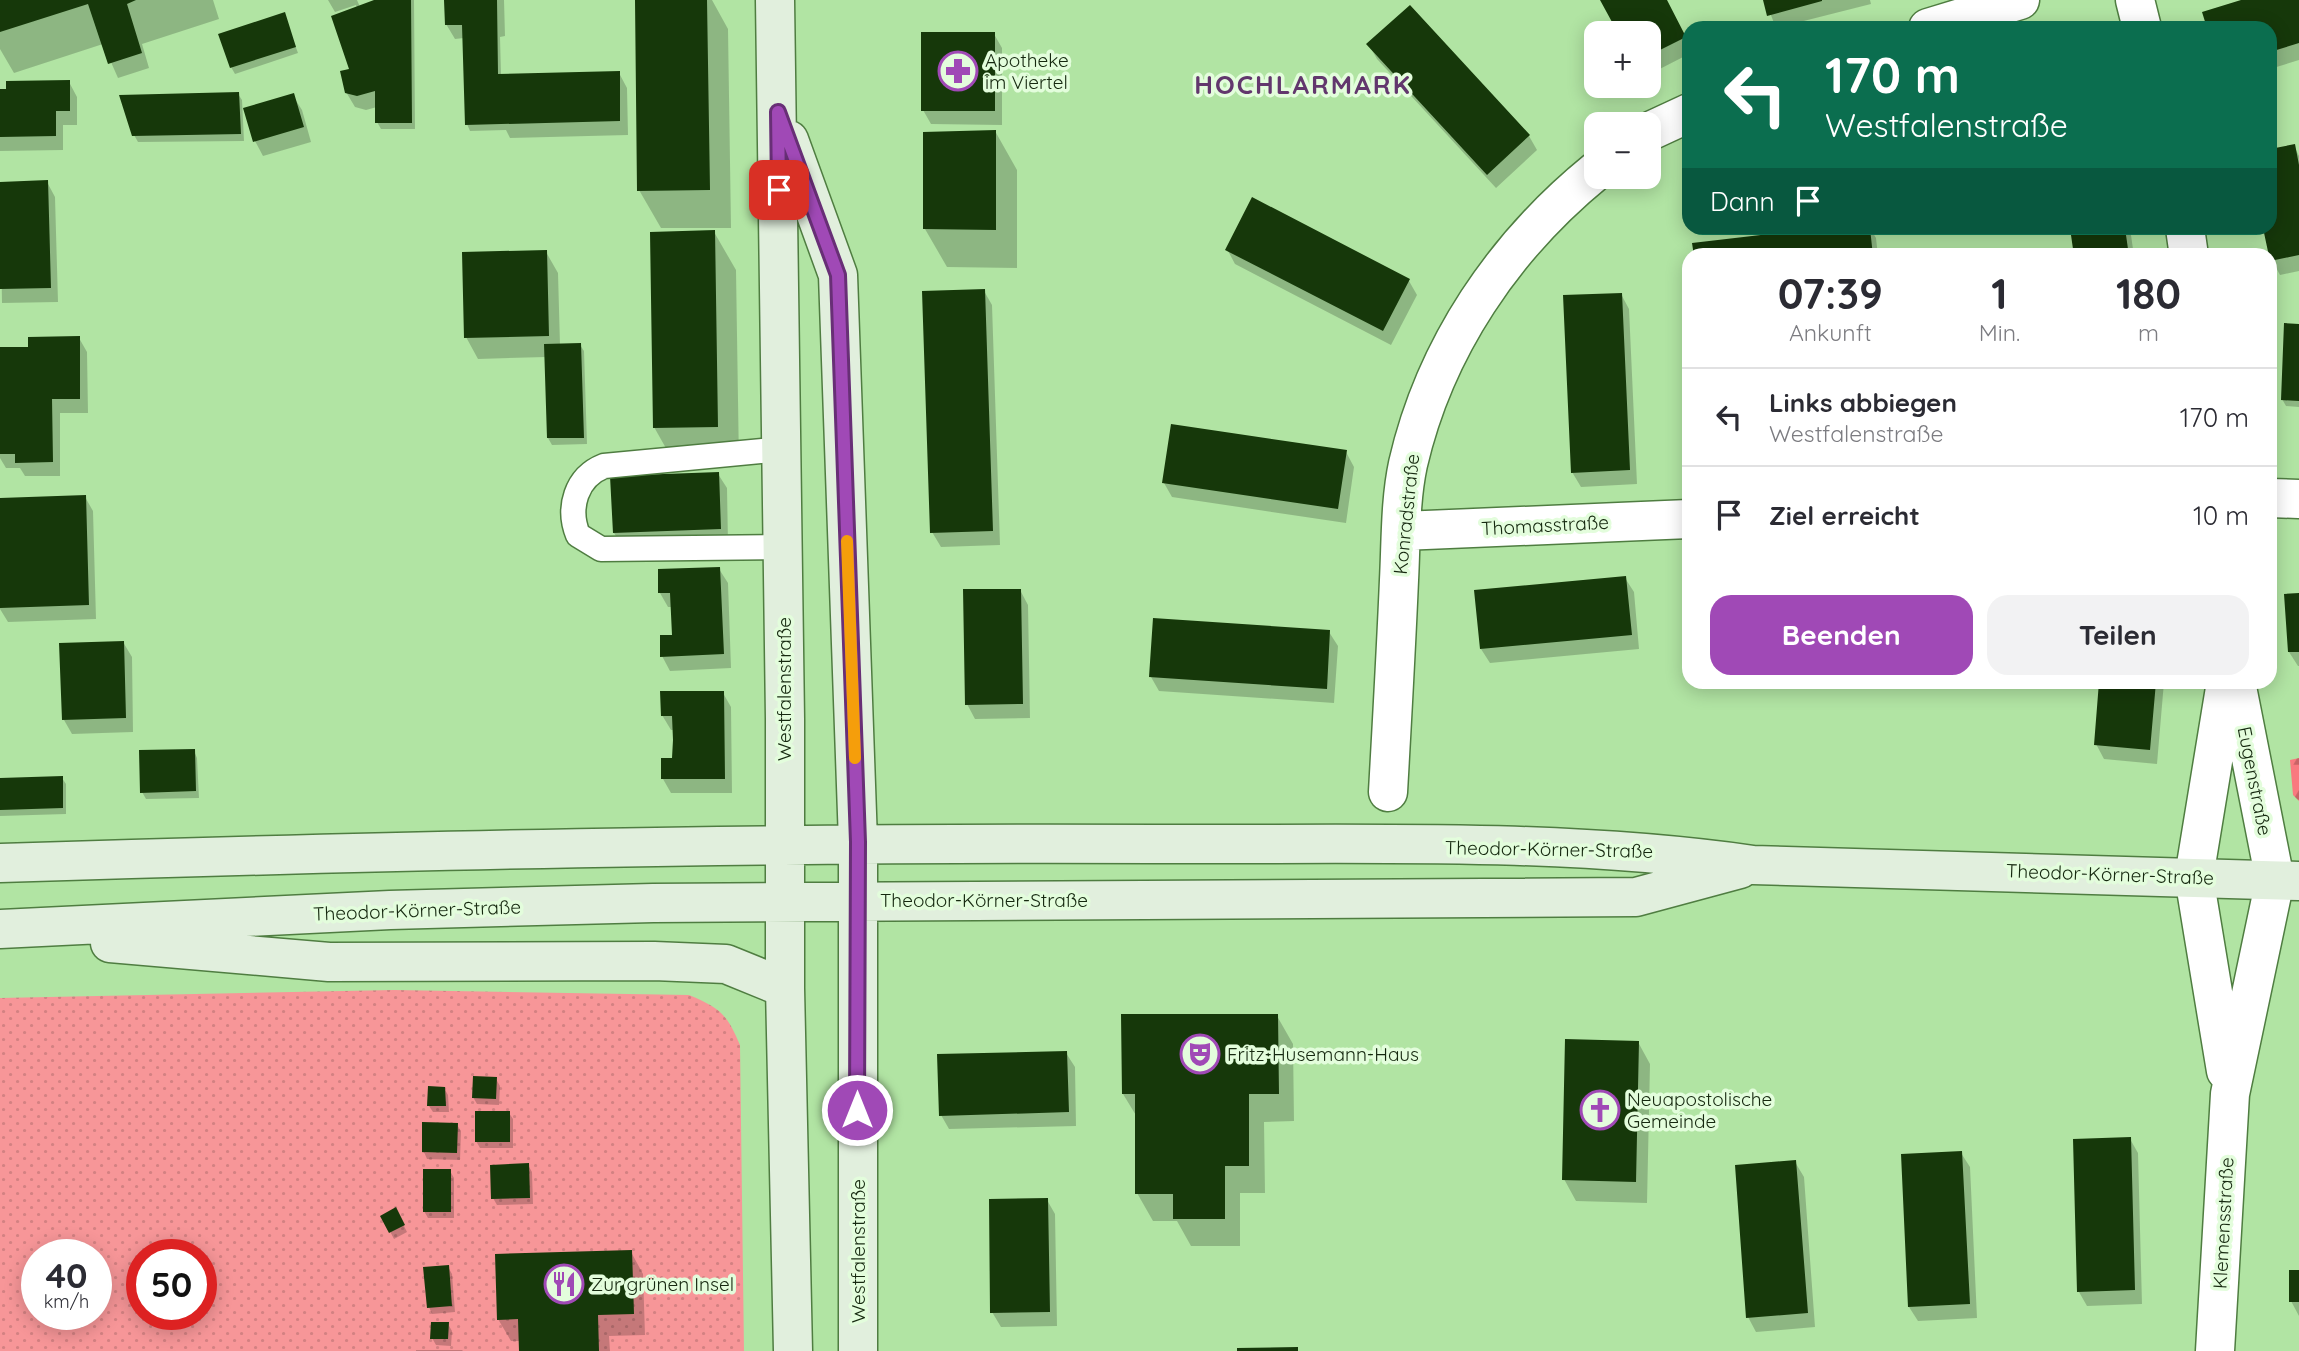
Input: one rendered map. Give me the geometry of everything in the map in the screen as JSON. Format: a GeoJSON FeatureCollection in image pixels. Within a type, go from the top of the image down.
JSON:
{"type":"FeatureCollection","features":[{"type":"Feature","properties":{"kind":"main road","name":"Westfalenstraße"},"geometry":{"type":"LineString","coordinates":[[775,0],[783,547],[785,988],[793,1351]]}},
{"type":"Feature","properties":{"kind":"main road","name":"Westfalenstraße"},"geometry":{"type":"LineString","coordinates":[[778,112],[838,275],[858,842],[858,1351]]}},
{"type":"Feature","properties":{"kind":"main road","name":"Theodor-Körner-Straße"},"geometry":{"type":"LineString","coordinates":[[0,863],[472,849],[858,842],[1525,848],[1665,852],[1754,865],[2287,880]]}},
{"type":"Feature","properties":{"kind":"main road","name":"Theodor-Körner-Straße"},"geometry":{"type":"LineString","coordinates":[[0,930],[390,910],[784,901],[1636,897],[1754,865]]}},
{"type":"Feature","properties":{"kind":"main road","name":"Theodor-Körner-Straße"},"geometry":{"type":"LineString","coordinates":[[0,930],[329,962],[654,961],[726,964],[785,988]]}},
{"type":"Feature","properties":{"kind":"street"},"geometry":{"type":"LineString","coordinates":[[1951,21],[2020,0]]}},
{"type":"Feature","properties":{"kind":"street"},"geometry":{"type":"LineString","coordinates":[[2135,0],[2140,21]]}},
{"type":"Feature","properties":{"kind":"street"},"geometry":{"type":"LineString","coordinates":[[1661,126],[1682,116]]}},
{"type":"Feature","properties":{"kind":"street","name":"Konradstraße"},"geometry":{"type":"LineString","coordinates":[[1388,792],[1408,466],[1442,363],[1485,291],[1524,238],[1584,182]]}},
{"type":"Feature","properties":{"kind":"street"},"geometry":{"type":"LineString","coordinates":[[2277,498],[2299,499]]}},
{"type":"Feature","properties":{"kind":"street","name":"Thomasstraße"},"geometry":{"type":"LineString","coordinates":[[1402,531],[1682,519]]}},
{"type":"Feature","properties":{"kind":"street","name":"Eugenstraße"},"geometry":{"type":"LineString","coordinates":[[2194,877],[2226,689]]}},
{"type":"Feature","properties":{"kind":"street","name":"Eugenstraße"},"geometry":{"type":"LineString","coordinates":[[2237,689],[2287,880]]}},
{"type":"Feature","properties":{"kind":"street","name":"Klemensstraße"},"geometry":{"type":"LineString","coordinates":[[2194,877],[2230,1094]]}},
{"type":"Feature","properties":{"kind":"street","name":"Klemensstraße"},"geometry":{"type":"LineString","coordinates":[[2214,1351],[2230,1094],[2287,880]]}},
{"type":"Feature","properties":{"kind":"lane"},"geometry":{"type":"LineString","coordinates":[[782,449],[604,466],[590,473],[579,488],[572,516],[578,535],[601,549],[783,547]]}},
{"type":"Feature","properties":{"kind":"green space"},"geometry":{"type":"Polygon","coordinates":[[[2299,758],[2299,801],[2293,795],[2290,760],[2299,758]]]}},
{"type":"Feature","properties":{"kind":"shaded area"},"geometry":{"type":"Polygon","coordinates":[[[394,990],[689,995],[721,1013],[740,1045],[744,1351],[0,1351],[0,998],[394,990]]]}},
{"type":"Feature","properties":{"kind":"building"},"geometry":{"type":"Polygon","coordinates":[[[0,0],[136,0],[127,4],[142,53],[108,64],[88,4],[0,32],[0,0]]]}},
{"type":"Feature","properties":{"kind":"building"},"geometry":{"type":"Polygon","coordinates":[[[374,0],[411,0],[412,123],[375,123],[375,91],[357,96],[345,93],[340,71],[349,69],[331,16],[374,0]]]}},
{"type":"Feature","properties":{"kind":"building"},"geometry":{"type":"Polygon","coordinates":[[[444,0],[497,0],[498,74],[620,71],[620,121],[465,125],[462,25],[445,25],[444,0]]]}},
{"type":"Feature","properties":{"kind":"building"},"geometry":{"type":"Polygon","coordinates":[[[635,0],[707,0],[710,190],[637,191],[635,0]]]}},
{"type":"Feature","properties":{"kind":"building"},"geometry":{"type":"Polygon","coordinates":[[[1600,0],[1667,0],[1682,29],[1682,39],[1661,50],[1661,21],[1611,21],[1600,0]]]}},
{"type":"Feature","properties":{"kind":"building"},"geometry":{"type":"Polygon","coordinates":[[[1763,0],[1822,0],[1822,1],[1767,16],[1763,0]]]}},
{"type":"Feature","properties":{"kind":"building"},"geometry":{"type":"Polygon","coordinates":[[[2241,0],[2299,0],[2299,43],[2277,50],[2277,21],[2205,21],[2202,12],[2241,0]]]}},
{"type":"Feature","properties":{"kind":"building"},"geometry":{"type":"Polygon","coordinates":[[[1410,5],[1530,135],[1487,175],[1366,44],[1410,5]]]}},
{"type":"Feature","properties":{"kind":"building"},"geometry":{"type":"Polygon","coordinates":[[[285,12],[296,47],[230,68],[218,34],[285,12]]]}},
{"type":"Feature","properties":{"kind":"building","name":"Apotheke im Viertel"},"geometry":{"type":"Polygon","coordinates":[[[921,32],[995,32],[995,111],[921,111],[921,32]]]}},
{"type":"Feature","properties":{"kind":"building"},"geometry":{"type":"Polygon","coordinates":[[[70,80],[70,111],[56,111],[56,136],[0,137],[0,89],[6,89],[6,81],[70,80]]]}},
{"type":"Feature","properties":{"kind":"building"},"geometry":{"type":"Polygon","coordinates":[[[239,92],[241,134],[132,136],[119,95],[239,92]]]}},
{"type":"Feature","properties":{"kind":"building"},"geometry":{"type":"Polygon","coordinates":[[[294,93],[304,127],[253,142],[243,108],[294,93]]]}},
{"type":"Feature","properties":{"kind":"building"},"geometry":{"type":"Polygon","coordinates":[[[996,130],[996,230],[923,229],[923,132],[996,130]]]}},
{"type":"Feature","properties":{"kind":"building"},"geometry":{"type":"Polygon","coordinates":[[[2295,144],[2299,165],[2299,255],[2277,260],[2277,248],[2267,248],[2264,235],[2277,235],[2277,148],[2295,144]]]}},
{"type":"Feature","properties":{"kind":"building"},"geometry":{"type":"Polygon","coordinates":[[[48,180],[51,288],[0,289],[0,182],[48,180]]]}},
{"type":"Feature","properties":{"kind":"building"},"geometry":{"type":"Polygon","coordinates":[[[1252,197],[1410,279],[1383,331],[1225,250],[1252,197]]]}},
{"type":"Feature","properties":{"kind":"building"},"geometry":{"type":"Polygon","coordinates":[[[715,230],[718,427],[653,428],[650,232],[715,230]]]}},
{"type":"Feature","properties":{"kind":"building"},"geometry":{"type":"Polygon","coordinates":[[[1760,235],[1871,235],[1872,248],[1693,248],[1692,243],[1760,235]]]}},
{"type":"Feature","properties":{"kind":"building"},"geometry":{"type":"Polygon","coordinates":[[[2071,235],[2126,235],[2128,248],[2073,248],[2071,235]]]}},
{"type":"Feature","properties":{"kind":"building"},"geometry":{"type":"Polygon","coordinates":[[[547,250],[549,336],[464,338],[462,252],[547,250]]]}},
{"type":"Feature","properties":{"kind":"building"},"geometry":{"type":"Polygon","coordinates":[[[985,289],[993,531],[930,533],[922,291],[985,289]]]}},
{"type":"Feature","properties":{"kind":"building"},"geometry":{"type":"Polygon","coordinates":[[[1622,293],[1630,470],[1571,473],[1563,295],[1622,293]]]}},
{"type":"Feature","properties":{"kind":"building"},"geometry":{"type":"Polygon","coordinates":[[[2284,323],[2299,324],[2299,401],[2281,400],[2284,323]]]}},
{"type":"Feature","properties":{"kind":"building"},"geometry":{"type":"Polygon","coordinates":[[[80,336],[80,399],[52,399],[53,462],[15,463],[15,454],[0,454],[0,347],[28,347],[28,337],[80,336]]]}},
{"type":"Feature","properties":{"kind":"building"},"geometry":{"type":"Polygon","coordinates":[[[581,343],[584,438],[547,438],[544,344],[581,343]]]}},
{"type":"Feature","properties":{"kind":"building"},"geometry":{"type":"Polygon","coordinates":[[[1171,424],[1347,450],[1338,509],[1162,483],[1171,424]]]}},
{"type":"Feature","properties":{"kind":"building"},"geometry":{"type":"Polygon","coordinates":[[[719,472],[721,529],[613,533],[610,476],[719,472]]]}},
{"type":"Feature","properties":{"kind":"building"},"geometry":{"type":"Polygon","coordinates":[[[86,495],[89,605],[0,608],[0,498],[86,495]]]}},
{"type":"Feature","properties":{"kind":"building"},"geometry":{"type":"Polygon","coordinates":[[[720,567],[724,654],[660,657],[660,635],[672,635],[670,593],[658,593],[658,569],[720,567]]]}},
{"type":"Feature","properties":{"kind":"building"},"geometry":{"type":"Polygon","coordinates":[[[1626,576],[1632,635],[1480,649],[1474,590],[1626,576]]]}},
{"type":"Feature","properties":{"kind":"building"},"geometry":{"type":"Polygon","coordinates":[[[963,589],[1021,589],[1023,704],[965,705],[963,589]]]}},
{"type":"Feature","properties":{"kind":"building"},"geometry":{"type":"Polygon","coordinates":[[[2299,593],[2299,652],[2288,652],[2284,594],[2299,593]]]}},
{"type":"Feature","properties":{"kind":"building"},"geometry":{"type":"Polygon","coordinates":[[[1153,618],[1330,630],[1327,689],[1149,677],[1153,618]]]}},
{"type":"Feature","properties":{"kind":"building"},"geometry":{"type":"Polygon","coordinates":[[[124,641],[126,718],[62,720],[59,643],[124,641]]]}},
{"type":"Feature","properties":{"kind":"building"},"geometry":{"type":"Polygon","coordinates":[[[2098,689],[2155,689],[2150,750],[2094,745],[2098,689]]]}},
{"type":"Feature","properties":{"kind":"building"},"geometry":{"type":"Polygon","coordinates":[[[660,691],[724,691],[725,779],[661,779],[661,758],[672,758],[673,740],[672,716],[661,716],[660,691]]]}},
{"type":"Feature","properties":{"kind":"building"},"geometry":{"type":"Polygon","coordinates":[[[195,749],[196,791],[140,793],[139,750],[195,749]]]}},
{"type":"Feature","properties":{"kind":"building"},"geometry":{"type":"Polygon","coordinates":[[[63,776],[63,808],[0,810],[0,778],[63,776]]]}},
{"type":"Feature","properties":{"kind":"building"},"geometry":{"type":"Polygon","coordinates":[[[1121,1014],[1278,1014],[1279,1094],[1249,1094],[1249,1166],[1225,1166],[1225,1219],[1173,1219],[1173,1194],[1135,1194],[1135,1094],[1122,1094],[1121,1014]]]}},
{"type":"Feature","properties":{"kind":"building","name":"Neuapostolische Gemeinde"},"geometry":{"type":"Polygon","coordinates":[[[1565,1039],[1639,1041],[1636,1182],[1562,1180],[1565,1039]]]}},
{"type":"Feature","properties":{"kind":"building"},"geometry":{"type":"Polygon","coordinates":[[[1067,1051],[1069,1112],[939,1116],[937,1054],[1067,1051]]]}},
{"type":"Feature","properties":{"kind":"building"},"geometry":{"type":"Polygon","coordinates":[[[473,1076],[497,1077],[496,1099],[472,1098],[473,1076]]]}},
{"type":"Feature","properties":{"kind":"building"},"geometry":{"type":"Polygon","coordinates":[[[428,1086],[445,1087],[446,1106],[427,1106],[428,1086]]]}},
{"type":"Feature","properties":{"kind":"building"},"geometry":{"type":"Polygon","coordinates":[[[475,1111],[510,1111],[510,1142],[475,1142],[475,1111]]]}},
{"type":"Feature","properties":{"kind":"building"},"geometry":{"type":"Polygon","coordinates":[[[422,1122],[458,1123],[457,1153],[422,1152],[422,1122]]]}},
{"type":"Feature","properties":{"kind":"building"},"geometry":{"type":"Polygon","coordinates":[[[2131,1137],[2135,1290],[2077,1292],[2073,1139],[2131,1137]]]}},
{"type":"Feature","properties":{"kind":"building"},"geometry":{"type":"Polygon","coordinates":[[[1962,1151],[1970,1304],[1908,1307],[1901,1154],[1962,1151]]]}},
{"type":"Feature","properties":{"kind":"building"},"geometry":{"type":"Polygon","coordinates":[[[1796,1160],[1808,1313],[1746,1318],[1735,1165],[1796,1160]]]}},
{"type":"Feature","properties":{"kind":"building"},"geometry":{"type":"Polygon","coordinates":[[[529,1163],[530,1198],[491,1199],[490,1165],[529,1163]]]}},
{"type":"Feature","properties":{"kind":"building"},"geometry":{"type":"Polygon","coordinates":[[[423,1169],[451,1169],[451,1212],[423,1212],[423,1169]]]}},
{"type":"Feature","properties":{"kind":"building"},"geometry":{"type":"Polygon","coordinates":[[[1048,1198],[1050,1312],[990,1313],[989,1199],[1048,1198]]]}},
{"type":"Feature","properties":{"kind":"building"},"geometry":{"type":"Polygon","coordinates":[[[396,1207],[405,1225],[389,1233],[380,1216],[396,1207]]]}},
{"type":"Feature","properties":{"kind":"building","name":"Zur grünen Insel"},"geometry":{"type":"Polygon","coordinates":[[[632,1250],[634,1314],[598,1315],[599,1351],[519,1351],[518,1319],[497,1320],[495,1254],[632,1250]]]}},
{"type":"Feature","properties":{"kind":"building"},"geometry":{"type":"Polygon","coordinates":[[[449,1265],[452,1306],[427,1308],[423,1267],[449,1265]]]}},
{"type":"Feature","properties":{"kind":"building"},"geometry":{"type":"Polygon","coordinates":[[[2289,1270],[2299,1270],[2299,1302],[2289,1302],[2289,1270]]]}},
{"type":"Feature","properties":{"kind":"building"},"geometry":{"type":"Polygon","coordinates":[[[431,1322],[449,1322],[448,1339],[430,1339],[431,1322]]]}},
{"type":"Feature","properties":{"kind":"building"},"geometry":{"type":"Polygon","coordinates":[[[1298,1347],[1298,1351],[1237,1351],[1237,1348],[1298,1347]]]}},
{"type":"Feature","properties":{"kind":"slow traffic"},"geometry":{"type":"LineString","coordinates":[[847,541],[855,758]]}},
{"type":"Feature","properties":{"kind":"place","name":"Apotheke im Viertel"},"geometry":{"type":"Point","coordinates":[958,71]}},
{"type":"Feature","properties":{"kind":"place","name":"Fritz-Husemann-Haus"},"geometry":{"type":"Point","coordinates":[1200,1054]}},
{"type":"Feature","properties":{"kind":"place","name":"Neuapostolische Gemeinde"},"geometry":{"type":"Point","coordinates":[1600,1110]}},
{"type":"Feature","properties":{"kind":"place","name":"Zur grünen Insel"},"geometry":{"type":"Point","coordinates":[564,1284]}},
{"type":"Feature","properties":{"kind":"district","name":"HOCHLARMARK"},"geometry":{"type":"Point","coordinates":[1303,84]}},
{"type":"Feature","properties":{"kind":"route"},"geometry":{"type":"LineString","coordinates":[[779,190],[778,112],[838,275],[858,842],[857,1110]]}}]}
